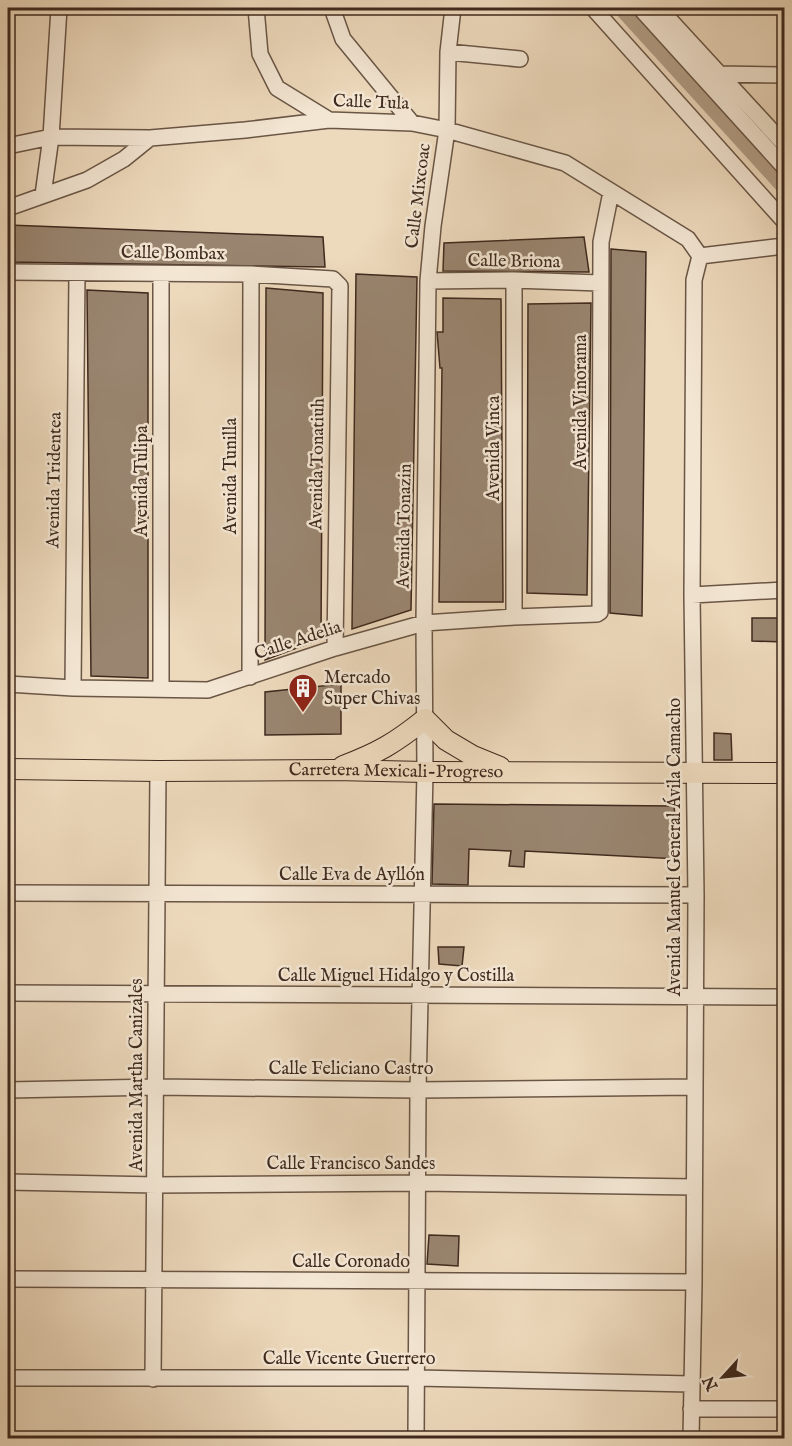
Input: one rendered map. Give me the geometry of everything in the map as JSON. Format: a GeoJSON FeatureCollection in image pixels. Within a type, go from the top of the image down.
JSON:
{"type":"FeatureCollection","features":[{"type":"Feature","properties":{"kind":"main road"},"geometry":{"type":"LineString","coordinates":[[334,770],[377,753],[424,719],[446,740],[473,756],[508,771]]}},
{"type":"Feature","properties":{"kind":"main road","name":"Carretera Mexicali-Progreso"},"geometry":{"type":"LineString","coordinates":[[8,769],[784,773]]}},
{"type":"Feature","properties":{"kind":"street"},"geometry":{"type":"LineString","coordinates":[[43,195],[51,137],[59,8]]}},
{"type":"Feature","properties":{"kind":"street"},"geometry":{"type":"LineString","coordinates":[[256,8],[260,54],[277,88],[329,120]]}},
{"type":"Feature","properties":{"kind":"street"},"geometry":{"type":"LineString","coordinates":[[332,8],[343,39],[412,123]]}},
{"type":"Feature","properties":{"kind":"street","name":"Calle Mixcoac"},"geometry":{"type":"LineString","coordinates":[[428,281],[433,226],[447,130],[448,52],[453,8]]}},
{"type":"Feature","properties":{"kind":"street"},"geometry":{"type":"LineString","coordinates":[[592,8],[784,221]]}},
{"type":"Feature","properties":{"kind":"street"},"geometry":{"type":"LineString","coordinates":[[640,8],[784,144]]}},
{"type":"Feature","properties":{"kind":"street"},"geometry":{"type":"LineString","coordinates":[[659,8],[784,167]]}},
{"type":"Feature","properties":{"kind":"street"},"geometry":{"type":"LineString","coordinates":[[448,52],[520,59]]}},
{"type":"Feature","properties":{"kind":"street"},"geometry":{"type":"LineString","coordinates":[[714,77],[784,75]]}},
{"type":"Feature","properties":{"kind":"street","name":"Calle Tula"},"geometry":{"type":"LineString","coordinates":[[8,146],[51,137],[150,138],[329,120],[412,123],[447,130],[565,163],[687,239],[700,256]]}},
{"type":"Feature","properties":{"kind":"street"},"geometry":{"type":"LineString","coordinates":[[8,208],[87,180],[124,159],[150,138]]}},
{"type":"Feature","properties":{"kind":"street","name":"Avenida Vinorama"},"geometry":{"type":"LineString","coordinates":[[600,612],[602,598],[600,242],[611,192]]}},
{"type":"Feature","properties":{"kind":"street"},"geometry":{"type":"LineString","coordinates":[[700,256],[784,246]]}},
{"type":"Feature","properties":{"kind":"street","name":"Avenida Manuel General Ávila Camacho"},"geometry":{"type":"LineString","coordinates":[[691,1438],[696,895],[692,595],[694,280],[700,256]]}},
{"type":"Feature","properties":{"kind":"street","name":"Calle Bombax"},"geometry":{"type":"LineString","coordinates":[[8,272],[251,274],[333,279],[338,282]]}},
{"type":"Feature","properties":{"kind":"street","name":"Avenida Tridentea"},"geometry":{"type":"LineString","coordinates":[[73,688],[77,273]]}},
{"type":"Feature","properties":{"kind":"street","name":"Avenida Tulipa"},"geometry":{"type":"LineString","coordinates":[[161,274],[161,689]]}},
{"type":"Feature","properties":{"kind":"street","name":"Avenida Tunilla"},"geometry":{"type":"LineString","coordinates":[[250,677],[251,274]]}},
{"type":"Feature","properties":{"kind":"street","name":"Calle Briona"},"geometry":{"type":"LineString","coordinates":[[428,281],[514,280],[600,283]]}},
{"type":"Feature","properties":{"kind":"street","name":"Avenida Vinca"},"geometry":{"type":"LineString","coordinates":[[514,280],[514,617]]}},
{"type":"Feature","properties":{"kind":"street","name":"Avenida Tonazin"},"geometry":{"type":"LineString","coordinates":[[416,1438],[418,1090],[425,772],[424,623],[428,281]]}},
{"type":"Feature","properties":{"kind":"street","name":"Avenida Tonatiuh"},"geometry":{"type":"LineString","coordinates":[[335,648],[340,286],[338,282]]}},
{"type":"Feature","properties":{"kind":"street"},"geometry":{"type":"LineString","coordinates":[[692,595],[784,590]]}},
{"type":"Feature","properties":{"kind":"street","name":"Calle Adelia"},"geometry":{"type":"LineString","coordinates":[[8,684],[73,688],[208,690],[335,648],[424,623],[597,614],[600,612]]}},
{"type":"Feature","properties":{"kind":"street","name":"Avenida Martha Canizales"},"geometry":{"type":"LineString","coordinates":[[153,1379],[158,771]]}},
{"type":"Feature","properties":{"kind":"street","name":"Calle Eva de Ayllón"},"geometry":{"type":"LineString","coordinates":[[8,893],[696,895]]}},
{"type":"Feature","properties":{"kind":"street","name":"Calle Miguel Hidalgo y Costilla"},"geometry":{"type":"LineString","coordinates":[[8,993],[784,997]]}},
{"type":"Feature","properties":{"kind":"street","name":"Calle Feliciano Castro"},"geometry":{"type":"LineString","coordinates":[[8,1089],[157,1087],[418,1090],[694,1087]]}},
{"type":"Feature","properties":{"kind":"street","name":"Calle Francisco Sandes"},"geometry":{"type":"LineString","coordinates":[[8,1182],[156,1185],[418,1183],[694,1187]]}},
{"type":"Feature","properties":{"kind":"street","name":"Calle Coronado"},"geometry":{"type":"LineString","coordinates":[[8,1279],[694,1282]]}},
{"type":"Feature","properties":{"kind":"street","name":"Calle Vicente Guerrero"},"geometry":{"type":"LineString","coordinates":[[8,1378],[417,1378],[691,1384]]}},
{"type":"Feature","properties":{"kind":"street"},"geometry":{"type":"LineString","coordinates":[[691,1409],[784,1409]]}},
{"type":"Feature","properties":{"kind":"building"},"geometry":{"type":"Polygon","coordinates":[[[8,225],[323,237],[325,267],[8,262],[8,225]]]}},
{"type":"Feature","properties":{"kind":"building"},"geometry":{"type":"Polygon","coordinates":[[[584,237],[589,272],[443,271],[444,243],[584,237]]]}},
{"type":"Feature","properties":{"kind":"building"},"geometry":{"type":"Polygon","coordinates":[[[611,249],[646,252],[642,616],[610,613],[611,249]]]}},
{"type":"Feature","properties":{"kind":"building"},"geometry":{"type":"Polygon","coordinates":[[[356,274],[417,277],[411,610],[352,629],[356,274]]]}},
{"type":"Feature","properties":{"kind":"building"},"geometry":{"type":"Polygon","coordinates":[[[266,288],[323,293],[321,639],[265,660],[266,288]]]}},
{"type":"Feature","properties":{"kind":"building"},"geometry":{"type":"Polygon","coordinates":[[[87,290],[148,293],[148,678],[91,676],[87,290]]]}},
{"type":"Feature","properties":{"kind":"building"},"geometry":{"type":"Polygon","coordinates":[[[443,298],[501,299],[503,602],[439,602],[442,368],[440,368],[437,332],[443,332],[443,298]]]}},
{"type":"Feature","properties":{"kind":"building"},"geometry":{"type":"Polygon","coordinates":[[[591,303],[587,595],[527,593],[528,304],[591,303]]]}},
{"type":"Feature","properties":{"kind":"building"},"geometry":{"type":"Polygon","coordinates":[[[752,618],[784,618],[784,642],[752,641],[752,618]]]}},
{"type":"Feature","properties":{"kind":"building","name":"Mercado Super Chivas"},"geometry":{"type":"Polygon","coordinates":[[[341,684],[341,734],[265,735],[265,692],[341,684]]]}},
{"type":"Feature","properties":{"kind":"building"},"geometry":{"type":"Polygon","coordinates":[[[714,733],[731,734],[732,760],[714,760],[714,733]]]}},
{"type":"Feature","properties":{"kind":"building"},"geometry":{"type":"Polygon","coordinates":[[[434,804],[674,806],[679,859],[525,851],[524,867],[509,866],[511,851],[469,849],[468,885],[432,884],[434,804]]]}},
{"type":"Feature","properties":{"kind":"building"},"geometry":{"type":"Polygon","coordinates":[[[438,947],[464,947],[462,966],[439,964],[438,947]]]}},
{"type":"Feature","properties":{"kind":"building"},"geometry":{"type":"Polygon","coordinates":[[[429,1235],[459,1236],[458,1266],[427,1264],[429,1235]]]}},
{"type":"Feature","properties":{"kind":"waterway"},"geometry":{"type":"LineString","coordinates":[[620,8],[784,188]]}},
{"type":"Feature","properties":{"kind":"place","name":"Mercado Super Chivas"},"geometry":{"type":"Point","coordinates":[303,714]}}]}
